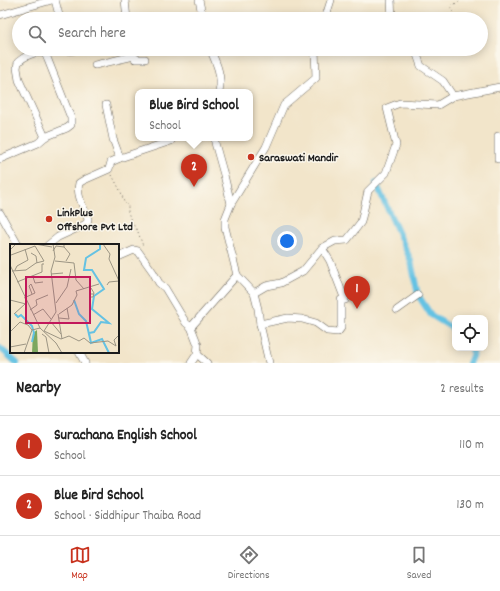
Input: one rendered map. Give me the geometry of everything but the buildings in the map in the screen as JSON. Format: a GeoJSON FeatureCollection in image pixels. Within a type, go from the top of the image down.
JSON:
{"type":"FeatureCollection","features":[{"type":"Feature","properties":{"kind":"street"},"geometry":{"type":"LineString","coordinates":[[0,15],[53,0],[57,12]]}},
{"type":"Feature","properties":{"kind":"street"},"geometry":{"type":"LineString","coordinates":[[124,0],[126,12]]}},
{"type":"Feature","properties":{"kind":"street"},"geometry":{"type":"LineString","coordinates":[[199,0],[202,12]]}},
{"type":"Feature","properties":{"kind":"street"},"geometry":{"type":"LineString","coordinates":[[327,12],[331,0]]}},
{"type":"Feature","properties":{"kind":"street"},"geometry":{"type":"LineString","coordinates":[[391,0],[392,12]]}},
{"type":"Feature","properties":{"kind":"street"},"geometry":{"type":"LineString","coordinates":[[26,56],[18,62],[17,68],[19,80],[45,137]]}},
{"type":"Feature","properties":{"kind":"street"},"geometry":{"type":"LineString","coordinates":[[0,159],[38,144],[45,137],[71,125],[71,118],[46,56]]}},
{"type":"Feature","properties":{"kind":"street"},"geometry":{"type":"LineString","coordinates":[[95,65],[121,56]]}},
{"type":"Feature","properties":{"kind":"street"},"geometry":{"type":"LineString","coordinates":[[134,56],[135,59],[145,59]]}},
{"type":"Feature","properties":{"kind":"street"},"geometry":{"type":"LineString","coordinates":[[213,56],[219,73],[220,89]]}},
{"type":"Feature","properties":{"kind":"street"},"geometry":{"type":"LineString","coordinates":[[269,363],[254,293],[237,275],[225,227],[225,219],[230,204],[266,147],[284,105],[316,78],[315,56]]}},
{"type":"Feature","properties":{"kind":"street"},"geometry":{"type":"LineString","coordinates":[[419,56],[421,66],[442,81],[453,96]]}},
{"type":"Feature","properties":{"kind":"street"},"geometry":{"type":"LineString","coordinates":[[254,293],[266,286],[281,283],[303,271],[322,248],[335,241],[347,240],[361,222],[368,191],[386,173],[396,145],[387,108],[400,102],[438,105],[453,96],[500,87]]}},
{"type":"Feature","properties":{"kind":"street"},"geometry":{"type":"LineString","coordinates":[[106,105],[113,139],[120,158]]}},
{"type":"Feature","properties":{"kind":"street"},"geometry":{"type":"LineString","coordinates":[[500,136],[498,136],[498,159],[500,159]]}},
{"type":"Feature","properties":{"kind":"street"},"geometry":{"type":"LineString","coordinates":[[49,244],[58,237],[87,223],[88,219],[78,193],[79,183],[109,169],[112,162],[120,158],[171,141]]}},
{"type":"Feature","properties":{"kind":"street"},"geometry":{"type":"LineString","coordinates":[[215,141],[230,204]]}},
{"type":"Feature","properties":{"kind":"street"},"geometry":{"type":"LineString","coordinates":[[0,214],[17,244]]}},
{"type":"Feature","properties":{"kind":"street"},"geometry":{"type":"LineString","coordinates":[[260,324],[288,318],[302,318],[316,323],[327,331],[338,332],[340,328],[341,300],[345,300],[330,261],[322,248]]}},
{"type":"Feature","properties":{"kind":"street"},"geometry":{"type":"LineString","coordinates":[[119,257],[134,250],[138,252],[153,272],[159,283],[165,288],[186,323],[191,327],[198,345],[197,354],[191,363]]}},
{"type":"Feature","properties":{"kind":"street"},"geometry":{"type":"LineString","coordinates":[[191,327],[237,275]]}},
{"type":"Feature","properties":{"kind":"street"},"geometry":{"type":"LineString","coordinates":[[396,310],[418,295]]}},
{"type":"Feature","properties":{"kind":"street"},"geometry":{"type":"LineString","coordinates":[[80,353],[85,363]]}},
{"type":"Feature","properties":{"kind":"street"},"geometry":{"type":"LineString","coordinates":[[197,354],[207,363]]}},
{"type":"Feature","properties":{"kind":"path"},"geometry":{"type":"LineString","coordinates":[[453,12],[450,6],[458,2],[458,0]]}},
{"type":"Feature","properties":{"kind":"path"},"geometry":{"type":"LineString","coordinates":[[109,169],[121,192],[124,202],[128,206],[131,221],[138,232],[143,247],[138,252]]}},
{"type":"Feature","properties":{"kind":"waterway"},"geometry":{"type":"LineString","coordinates":[[376,183],[411,261],[418,295],[431,315],[452,328]]}},
{"type":"Feature","properties":{"kind":"waterway"},"geometry":{"type":"LineString","coordinates":[[0,348],[17,363]]}},
{"type":"Feature","properties":{"kind":"waterway"},"geometry":{"type":"LineString","coordinates":[[469,363],[473,354],[472,351]]}},
{"type":"Feature","properties":{"kind":"place","name":"Saraswati Mandir"},"geometry":{"type":"Point","coordinates":[251,157]}},
{"type":"Feature","properties":{"kind":"place","name":"Blue Bird School"},"geometry":{"type":"Point","coordinates":[194,187]}},
{"type":"Feature","properties":{"kind":"place","name":"LinkPlus Offshore Pvt Ltd"},"geometry":{"type":"Point","coordinates":[49,219]}},
{"type":"Feature","properties":{"kind":"place","name":"Surachana English School"},"geometry":{"type":"Point","coordinates":[357,309]}}]}
